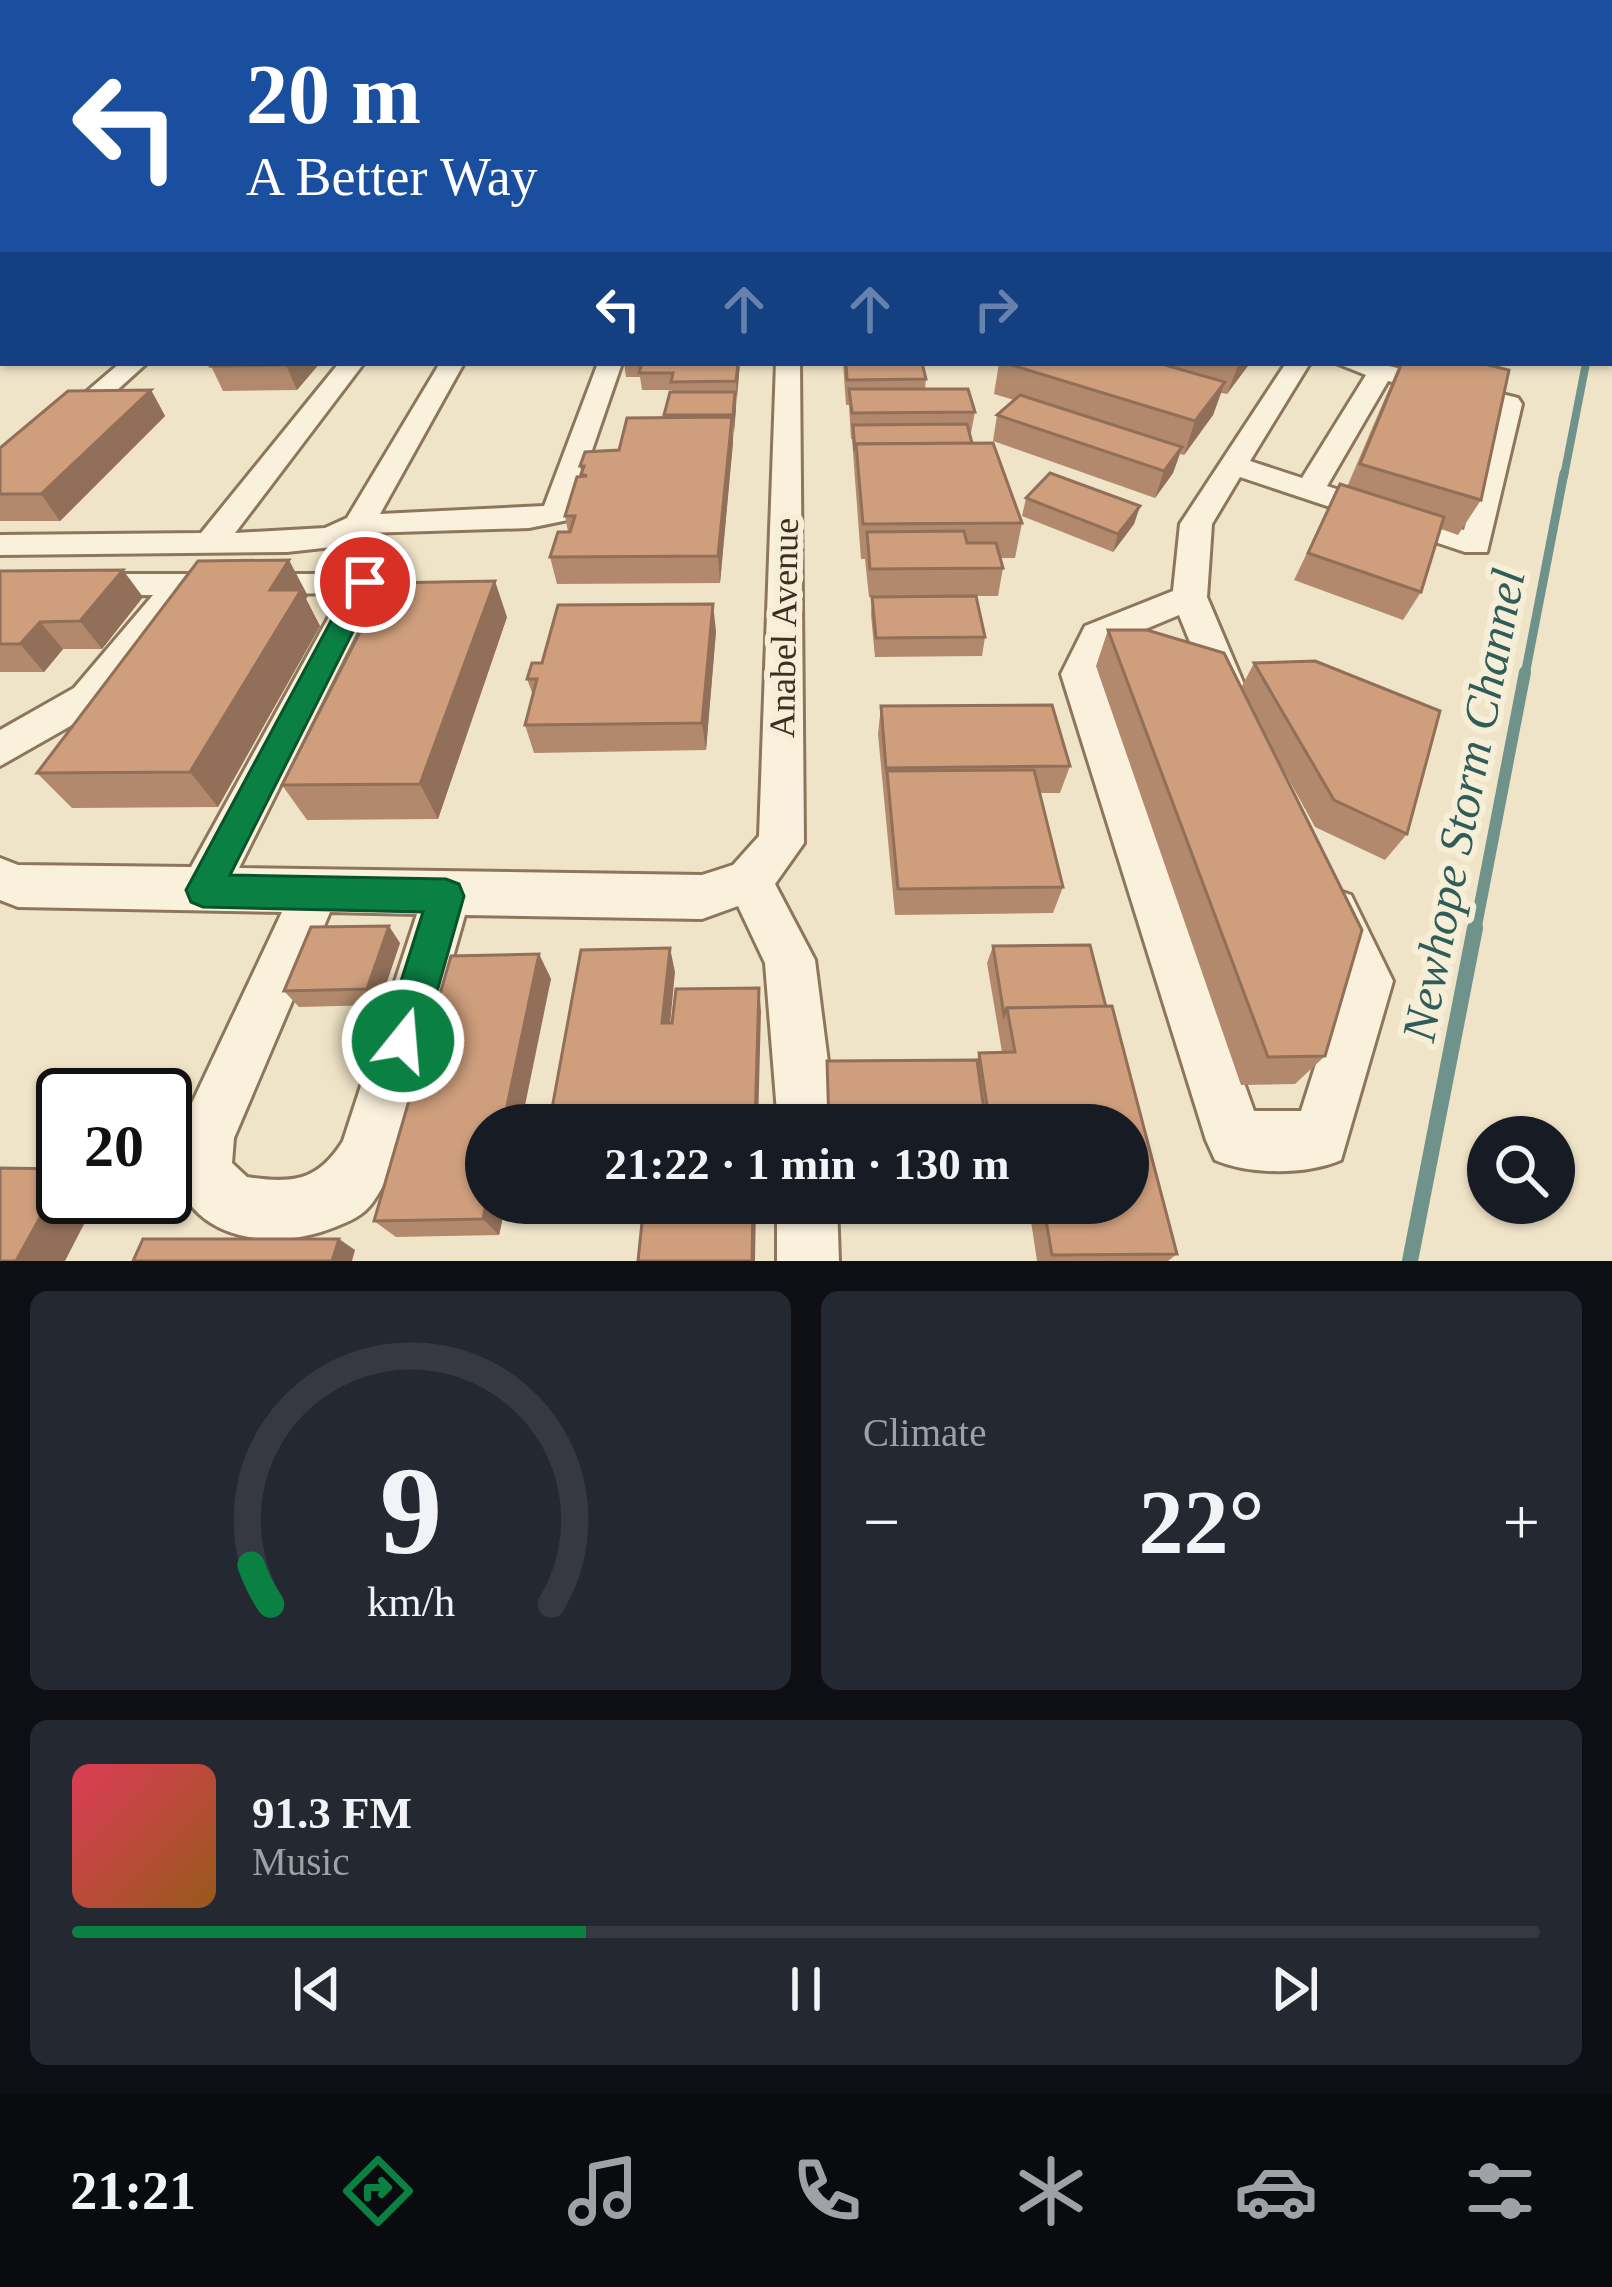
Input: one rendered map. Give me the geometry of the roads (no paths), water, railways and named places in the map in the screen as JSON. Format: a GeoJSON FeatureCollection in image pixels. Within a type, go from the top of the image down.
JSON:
{"type":"FeatureCollection","features":[{"type":"Feature","properties":{"kind":"street"},"geometry":{"type":"LineString","coordinates":[[0,481],[132,366]]}},
{"type":"Feature","properties":{"kind":"street"},"geometry":{"type":"LineString","coordinates":[[210,543],[350,366]]}},
{"type":"Feature","properties":{"kind":"street"},"geometry":{"type":"LineString","coordinates":[[359,524],[450,366]]}},
{"type":"Feature","properties":{"kind":"street"},"geometry":{"type":"LineString","coordinates":[[0,545],[332,537],[359,524],[530,520],[557,513],[609,366]]}},
{"type":"Feature","properties":{"kind":"street","name":"Anabel Avenue"},"geometry":{"type":"LineString","coordinates":[[749,881],[781,843],[788,366]]}},
{"type":"Feature","properties":{"kind":"street"},"geometry":{"type":"LineString","coordinates":[[1249,735],[1190,597],[1196,524],[1296,366]]}},
{"type":"Feature","properties":{"kind":"street"},"geometry":{"type":"LineString","coordinates":[[1233,465],[1475,545],[1509,404],[1361,366]]}},
{"type":"Feature","properties":{"kind":"street"},"geometry":{"type":"LineString","coordinates":[[1310,490],[1382,371]]}},
{"type":"Feature","properties":{"kind":"street"},"geometry":{"type":"LineString","coordinates":[[0,585],[365,582],[203,890]]}},
{"type":"Feature","properties":{"kind":"street"},"geometry":{"type":"LineString","coordinates":[[0,750],[88,698],[180,585]]}},
{"type":"Feature","properties":{"kind":"street"},"geometry":{"type":"LineString","coordinates":[[1190,597],[1098,635],[1080,674],[1235,1140],[1321,1140],[1368,981],[1318,879]]}},
{"type":"Feature","properties":{"kind":"street"},"geometry":{"type":"LineString","coordinates":[[2,884],[446,896],[702,897],[749,881],[790,960],[805,1104]]}},
{"type":"Feature","properties":{"kind":"street"},"geometry":{"type":"LineString","coordinates":[[315,893],[205,1137],[202,1171],[222,1199],[260,1209],[296,1210],[343,1193],[367,1157],[446,896]]}},
{"type":"Feature","properties":{"kind":"street"},"geometry":{"type":"LineString","coordinates":[[807,1224],[808,1261]]}},
{"type":"Feature","properties":{"kind":"waterway","name":"Newhope Storm Channel"},"geometry":{"type":"LineString","coordinates":[[1564,476],[1585,366]]}},
{"type":"Feature","properties":{"kind":"waterway","name":"Newhope Storm Channel"},"geometry":{"type":"LineString","coordinates":[[1525,675],[1564,473]]}},
{"type":"Feature","properties":{"kind":"waterway","name":"Newhope Storm Channel"},"geometry":{"type":"LineString","coordinates":[[1475,931],[1525,672]]}},
{"type":"Feature","properties":{"kind":"waterway","name":"Newhope Storm Channel"},"geometry":{"type":"LineString","coordinates":[[1410,1261],[1475,928]]}}]}
